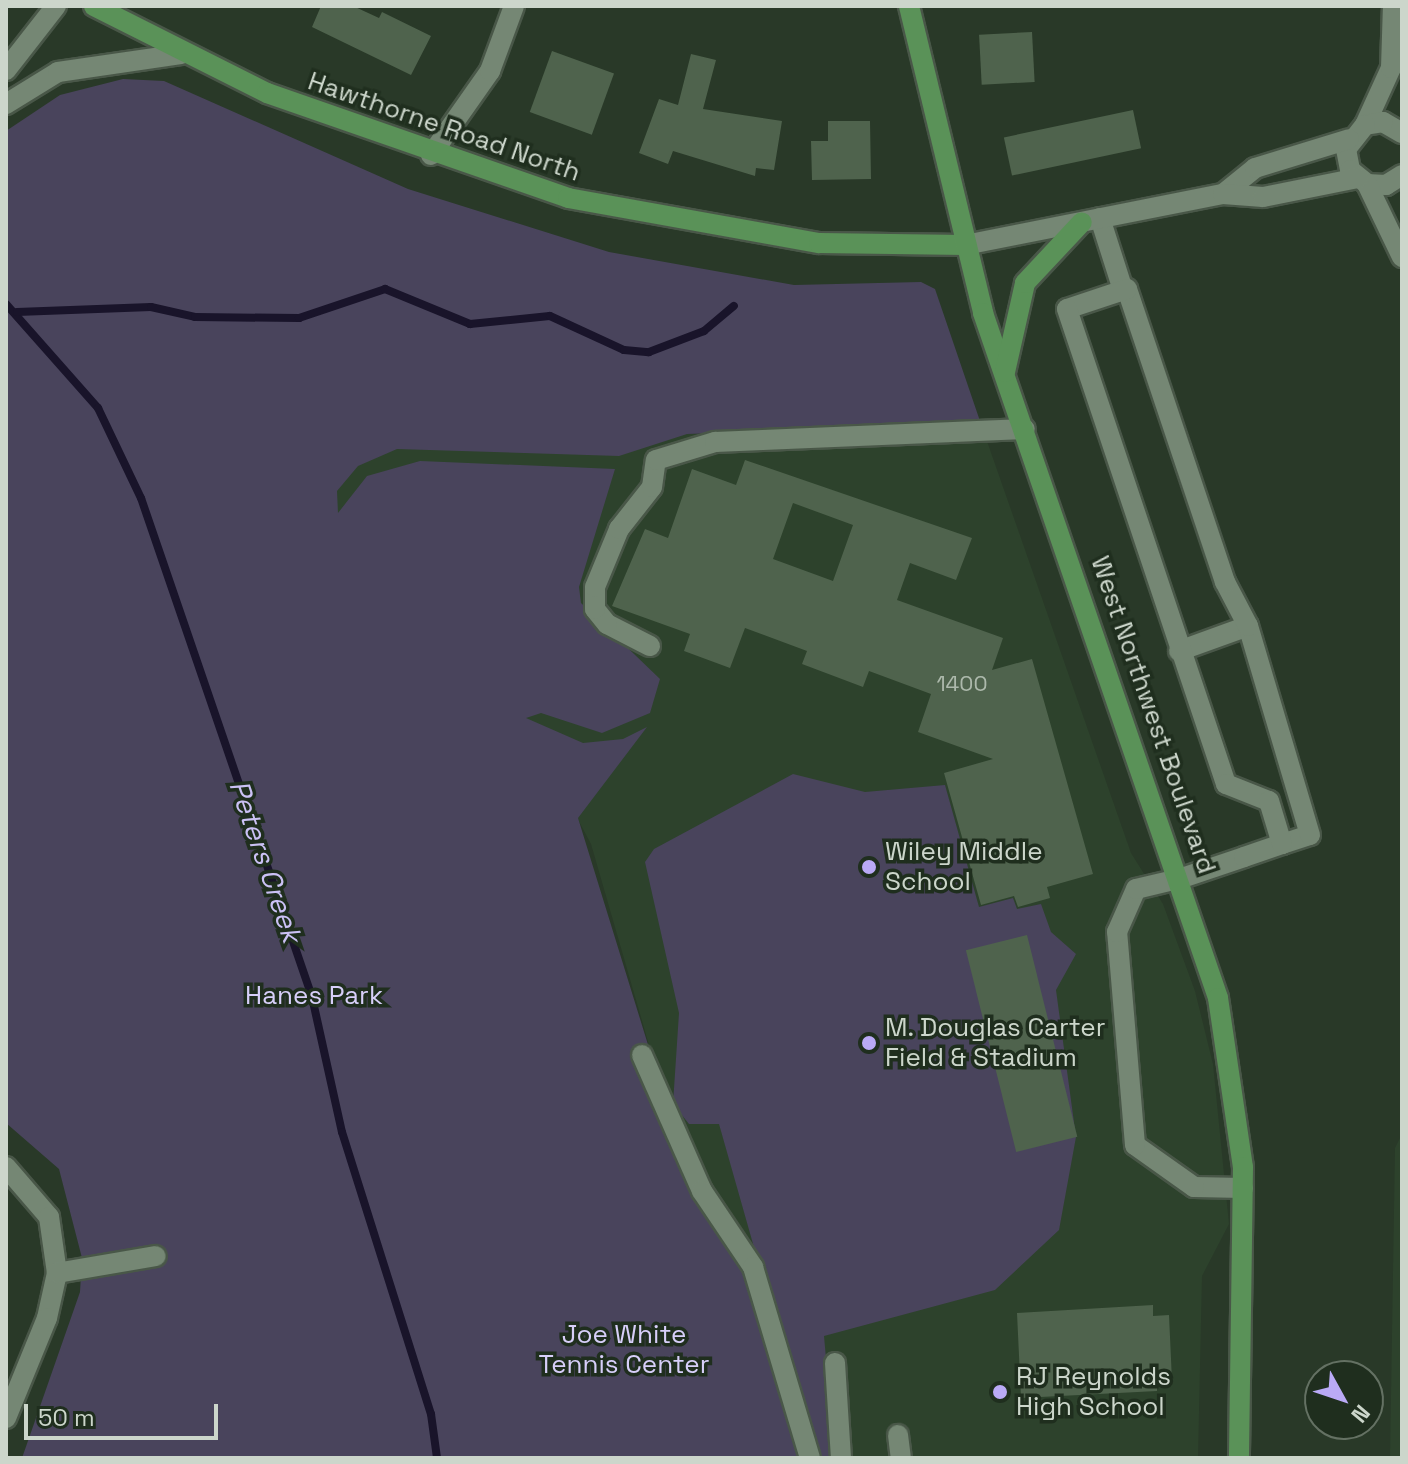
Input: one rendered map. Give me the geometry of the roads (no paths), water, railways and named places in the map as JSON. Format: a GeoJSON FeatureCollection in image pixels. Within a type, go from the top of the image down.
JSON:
{"type":"FeatureCollection","features":[{"type":"Feature","properties":{"kind":"main road","name":"Hawthorne Road North"},"geometry":{"type":"LineString","coordinates":[[94,6],[181,54],[431,155],[568,198],[747,234],[819,243],[965,245]]}},
{"type":"Feature","properties":{"kind":"main road","name":"West Northwest Boulevard"},"geometry":{"type":"LineString","coordinates":[[909,6],[965,245],[1005,372],[1182,878],[1221,1012],[1243,1188],[1239,1458]]}},
{"type":"Feature","properties":{"kind":"main road"},"geometry":{"type":"LineString","coordinates":[[1005,372],[1025,283],[1091,220]]}},
{"type":"Feature","properties":{"kind":"street"},"geometry":{"type":"LineString","coordinates":[[6,70],[56,6]]}},
{"type":"Feature","properties":{"kind":"street"},"geometry":{"type":"LineString","coordinates":[[431,155],[490,71],[514,6]]}},
{"type":"Feature","properties":{"kind":"street"},"geometry":{"type":"LineString","coordinates":[[1393,6],[1391,68],[1365,125],[1349,139],[1347,160],[1362,181],[1402,257]]}},
{"type":"Feature","properties":{"kind":"street"},"geometry":{"type":"LineString","coordinates":[[6,104],[58,72],[181,54]]}},
{"type":"Feature","properties":{"kind":"street"},"geometry":{"type":"LineString","coordinates":[[1365,125],[1383,122],[1402,133]]}},
{"type":"Feature","properties":{"kind":"street","name":"Hawthorne Road North"},"geometry":{"type":"LineString","coordinates":[[1223,194],[1255,168],[1349,139]]}},
{"type":"Feature","properties":{"kind":"street","name":"Hawthorne Road North"},"geometry":{"type":"LineString","coordinates":[[965,245],[1223,194],[1263,197],[1362,181],[1386,185],[1402,175]]}},
{"type":"Feature","properties":{"kind":"street"},"geometry":{"type":"LineString","coordinates":[[1091,220],[1123,290],[1248,626],[1310,835],[1182,878],[1136,889],[1117,932],[1135,1145],[1194,1187],[1243,1188]]}},
{"type":"Feature","properties":{"kind":"street"},"geometry":{"type":"LineString","coordinates":[[1123,290],[1064,314],[1226,784],[1269,801],[1282,844]]}},
{"type":"Feature","properties":{"kind":"street"},"geometry":{"type":"LineString","coordinates":[[650,646],[607,624],[595,609],[595,587],[619,529],[652,487],[656,460],[715,442],[1025,429]]}},
{"type":"Feature","properties":{"kind":"street"},"geometry":{"type":"LineString","coordinates":[[1179,651],[1248,626]]}},
{"type":"Feature","properties":{"kind":"street"},"geometry":{"type":"LineString","coordinates":[[642,1055],[702,1191],[753,1267],[810,1458]]}},
{"type":"Feature","properties":{"kind":"street"},"geometry":{"type":"LineString","coordinates":[[6,1167],[49,1217],[57,1273],[47,1318],[6,1418]]}},
{"type":"Feature","properties":{"kind":"street"},"geometry":{"type":"LineString","coordinates":[[57,1273],[156,1256]]}},
{"type":"Feature","properties":{"kind":"street"},"geometry":{"type":"LineString","coordinates":[[835,1363],[841,1458]]}},
{"type":"Feature","properties":{"kind":"street"},"geometry":{"type":"LineString","coordinates":[[898,1435],[901,1458]]}},
{"type":"Feature","properties":{"kind":"waterway"},"geometry":{"type":"LineString","coordinates":[[17,312],[151,307],[195,317],[299,318],[385,289],[470,324],[550,316],[624,350],[649,352],[704,331],[734,306]]}},
{"type":"Feature","properties":{"kind":"waterway","name":"Peters Creek"},"geometry":{"type":"LineString","coordinates":[[6,304],[98,408],[141,498],[312,997],[342,1132],[431,1414],[437,1458]]}},
{"type":"Feature","properties":{"kind":"place","name":"Wiley Middle School"},"geometry":{"type":"Point","coordinates":[869,867]}},
{"type":"Feature","properties":{"kind":"place","name":"M. Douglas Carter Field & Stadium"},"geometry":{"type":"Point","coordinates":[869,1043]}},
{"type":"Feature","properties":{"kind":"place","name":"RJ Reynolds High School"},"geometry":{"type":"Point","coordinates":[1000,1392]}},
{"type":"Feature","properties":{"kind":"park label","name":"Hanes Park"},"geometry":{"type":"Point","coordinates":[314,996]}},
{"type":"Feature","properties":{"kind":"park label","name":"Joe White Tennis Center"},"geometry":{"type":"Point","coordinates":[624,1350]}}]}
